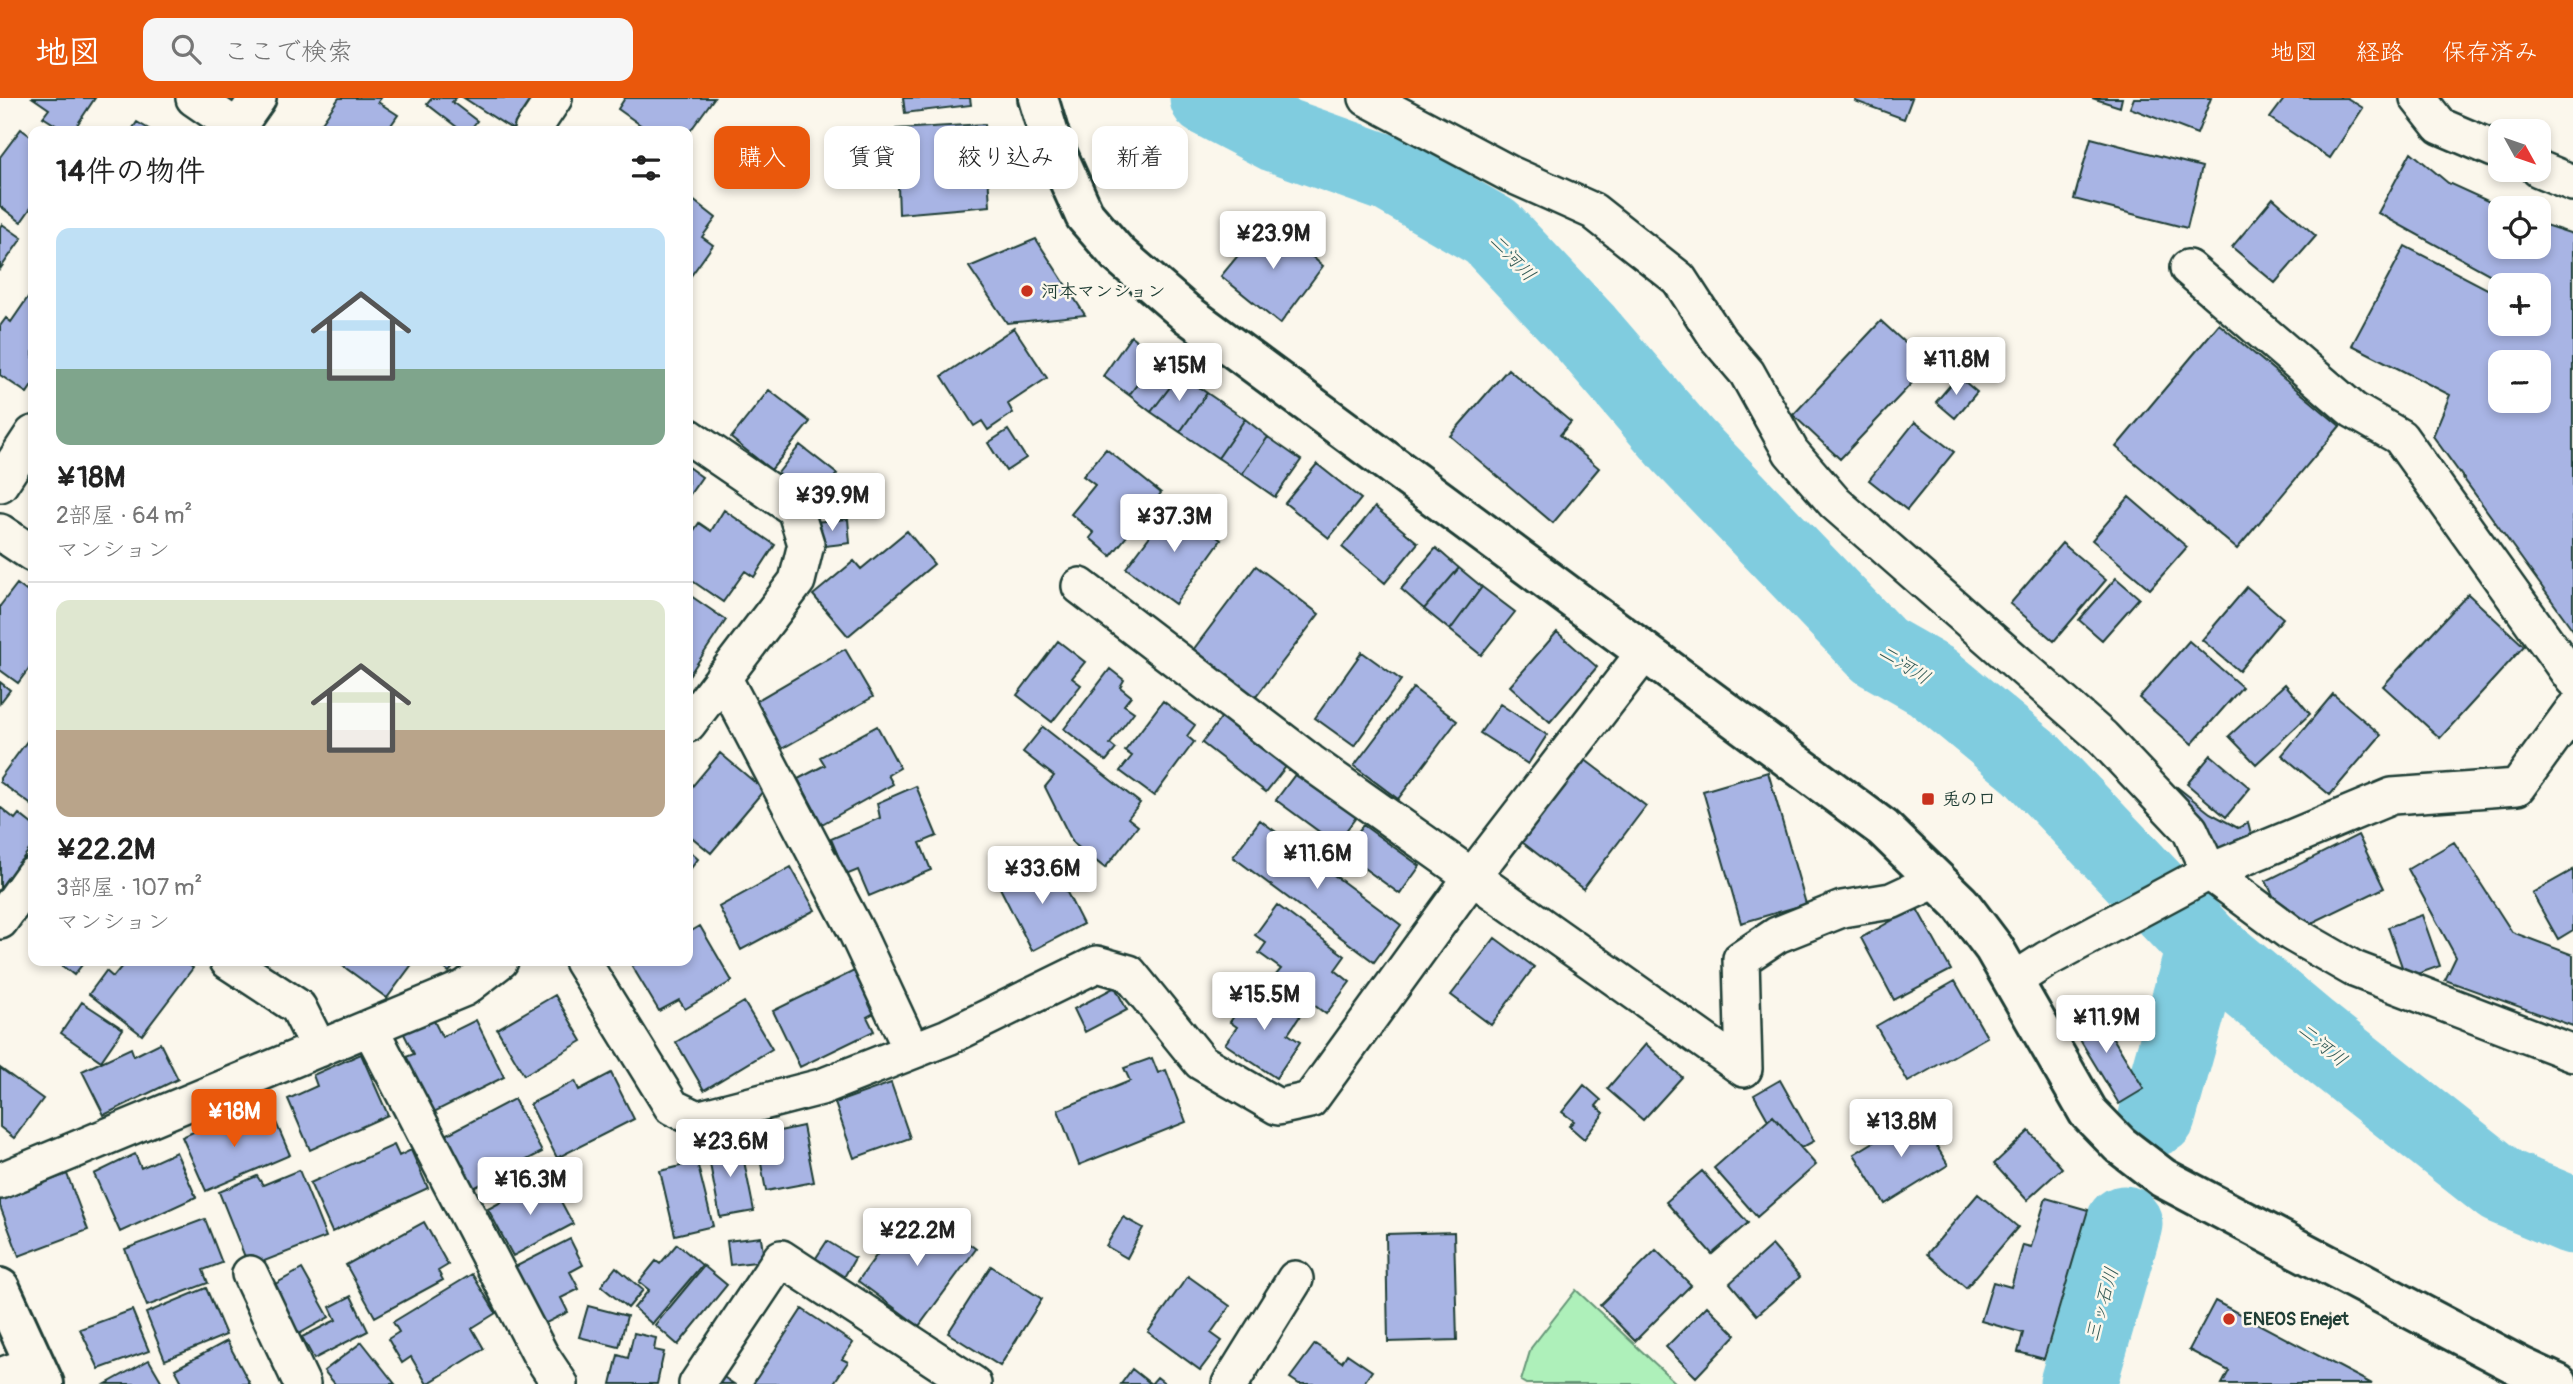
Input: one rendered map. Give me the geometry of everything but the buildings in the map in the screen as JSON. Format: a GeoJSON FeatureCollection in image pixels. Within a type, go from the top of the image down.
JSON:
{"type":"FeatureCollection","features":[{"type":"Feature","properties":{"kind":"street"},"geometry":{"type":"LineString","coordinates":[[194,98],[232,126]]}},
{"type":"Feature","properties":{"kind":"street"},"geometry":{"type":"LineString","coordinates":[[240,126],[258,98]]}},
{"type":"Feature","properties":{"kind":"street"},"geometry":{"type":"LineString","coordinates":[[535,126],[554,98]]}},
{"type":"Feature","properties":{"kind":"street"},"geometry":{"type":"LineString","coordinates":[[1038,98],[1050,138],[1085,216],[1118,254],[1186,313],[1882,828],[1960,903],[1994,948],[2088,1112],[2126,1150],[2163,1178],[2558,1384]]}},
{"type":"Feature","properties":{"kind":"street"},"geometry":{"type":"LineString","coordinates":[[1367,98],[1510,174],[1593,211],[1679,279],[1718,339],[1747,373],[1791,452],[1835,503],[2102,737],[2190,830],[2200,877],[2354,969],[2573,1053]]}},
{"type":"Feature","properties":{"kind":"street"},"geometry":{"type":"LineString","coordinates":[[2418,98],[2440,126],[2488,146]]}},
{"type":"Feature","properties":{"kind":"street"},"geometry":{"type":"LineString","coordinates":[[2552,175],[2573,184]]}},
{"type":"Feature","properties":{"kind":"street"},"geometry":{"type":"LineString","coordinates":[[2188,268],[2353,410],[2400,437],[2573,679]]}},
{"type":"Feature","properties":{"kind":"street"},"geometry":{"type":"LineString","coordinates":[[693,439],[794,509],[806,544],[797,581],[693,717]]}},
{"type":"Feature","properties":{"kind":"street"},"geometry":{"type":"LineString","coordinates":[[0,484],[28,442]]}},
{"type":"Feature","properties":{"kind":"street"},"geometry":{"type":"LineString","coordinates":[[0,532],[28,551]]}},
{"type":"Feature","properties":{"kind":"street"},"geometry":{"type":"LineString","coordinates":[[1080,586],[1310,762],[1744,1069],[1741,959],[1777,935],[1842,909],[1891,901],[1936,880]]}},
{"type":"Feature","properties":{"kind":"street"},"geometry":{"type":"LineString","coordinates":[[585,966],[672,1107],[698,1119],[821,1087],[948,1037],[1097,964],[1129,973],[1201,1062],[1278,1107],[1310,1100],[1471,878],[1645,652]]}},
{"type":"Feature","properties":{"kind":"street"},"geometry":{"type":"LineString","coordinates":[[723,677],[856,931],[912,1051]]}},
{"type":"Feature","properties":{"kind":"street"},"geometry":{"type":"LineString","coordinates":[[2013,981],[2047,959],[2200,877],[2392,796],[2517,787],[2573,710]]}},
{"type":"Feature","properties":{"kind":"street"},"geometry":{"type":"LineString","coordinates":[[0,921],[28,883]]}},
{"type":"Feature","properties":{"kind":"street"},"geometry":{"type":"LineString","coordinates":[[236,966],[298,1007],[319,1049]]}},
{"type":"Feature","properties":{"kind":"street"},"geometry":{"type":"LineString","coordinates":[[0,1181],[465,988],[494,966]]}},
{"type":"Feature","properties":{"kind":"street"},"geometry":{"type":"LineString","coordinates":[[370,1028],[540,1354],[560,1384]]}},
{"type":"Feature","properties":{"kind":"street"},"geometry":{"type":"LineString","coordinates":[[696,1384],[781,1258],[973,1384]]}},
{"type":"Feature","properties":{"kind":"street"},"geometry":{"type":"LineString","coordinates":[[250,1274],[302,1384]]}},
{"type":"Feature","properties":{"kind":"street"},"geometry":{"type":"LineString","coordinates":[[1230,1384],[1295,1279]]}},
{"type":"Feature","properties":{"kind":"street"},"geometry":{"type":"LineString","coordinates":[[0,1288],[26,1374]]}},
{"type":"Feature","properties":{"kind":"green space"},"geometry":{"type":"Polygon","coordinates":[[[1576,1290],[1677,1384],[1526,1384],[1521,1381],[1531,1348],[1576,1290]]]}},
{"type":"Feature","properties":{"kind":"waterway","name":"二河川"},"geometry":{"type":"LineString","coordinates":[[1208,98],[1277,134],[1392,175],[1491,232],[1586,333],[1683,446],[1879,651],[1932,681],[2031,763],[2205,946],[2309,1033],[2502,1186],[2573,1216]]}},
{"type":"Feature","properties":{"kind":"waterway","name":"三ッ石川"},"geometry":{"type":"LineString","coordinates":[[2157,1117],[2205,946]]}},
{"type":"Feature","properties":{"kind":"waterway","name":"三ッ石川"},"geometry":{"type":"LineString","coordinates":[[2078,1384],[2124,1224]]}},
{"type":"Feature","properties":{"kind":"place","name":"河本マンション"},"geometry":{"type":"Point","coordinates":[1027,291]}},
{"type":"Feature","properties":{"kind":"place","name":"兎の口"},"geometry":{"type":"Point","coordinates":[1928,799]}},
{"type":"Feature","properties":{"kind":"place","name":"ENEOS Enejet"},"geometry":{"type":"Point","coordinates":[2229,1319]}}]}
